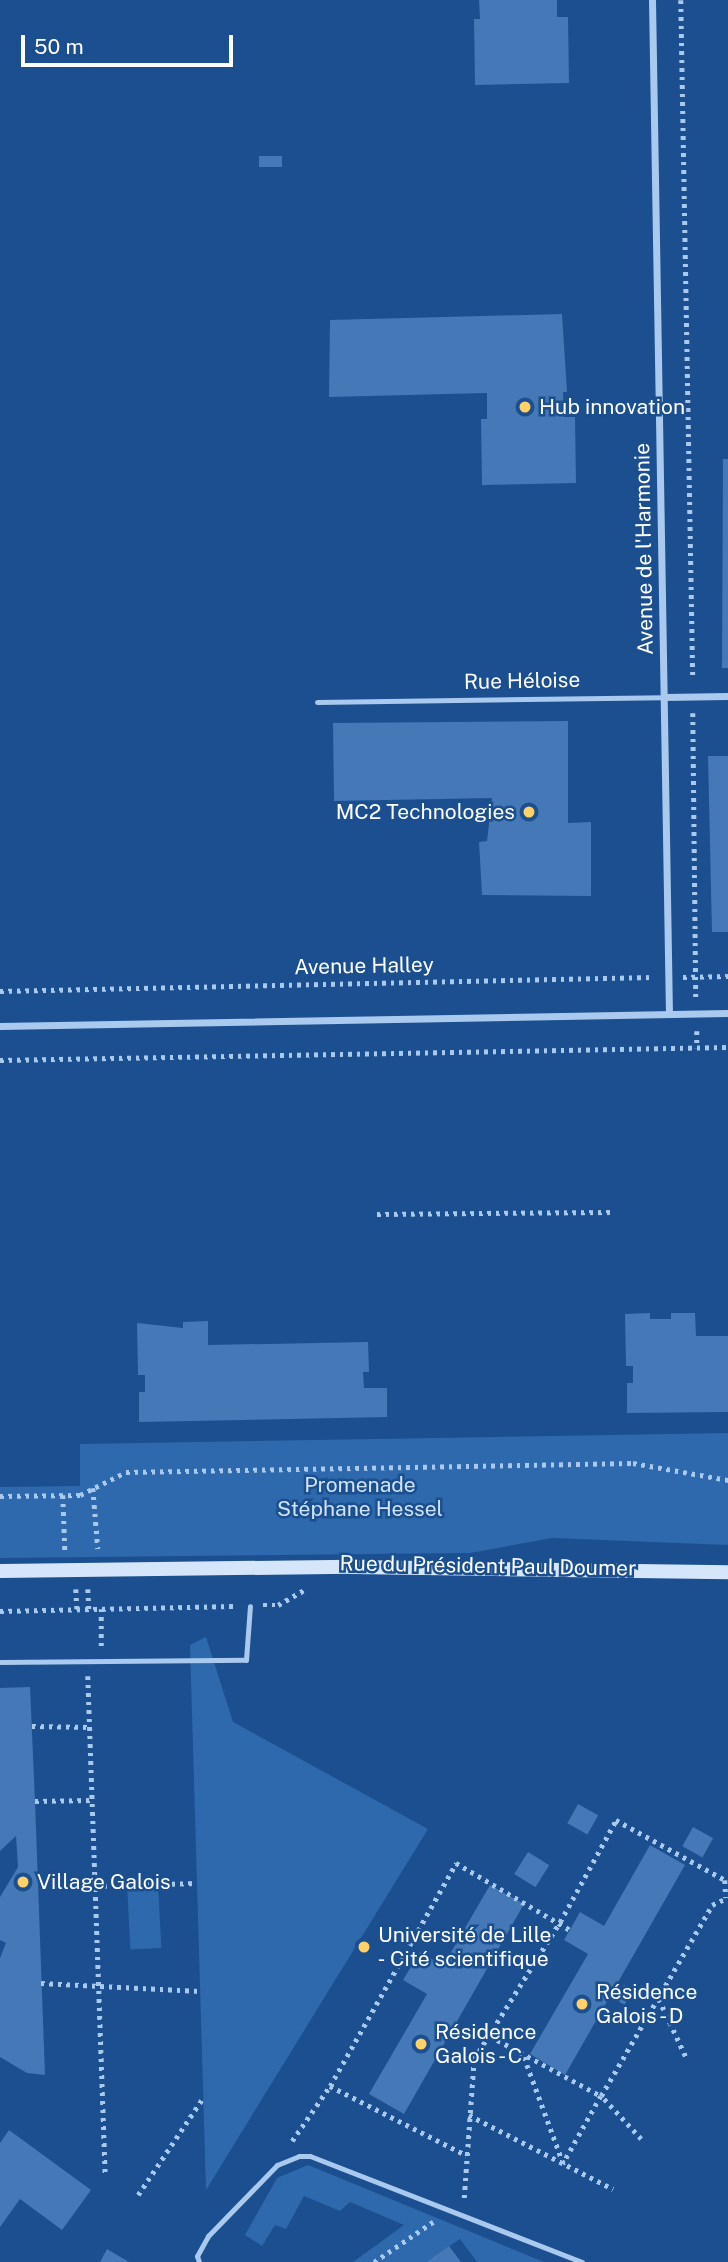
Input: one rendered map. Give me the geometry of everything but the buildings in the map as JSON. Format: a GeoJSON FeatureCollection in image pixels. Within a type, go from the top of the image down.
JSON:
{"type":"FeatureCollection","features":[{"type":"Feature","properties":{"kind":"main road","name":"Rue du Président Paul Doumer"},"geometry":{"type":"LineString","coordinates":[[0,1571],[352,1567],[728,1572]]}},
{"type":"Feature","properties":{"kind":"street","name":"Avenue de l'Harmonie"},"geometry":{"type":"LineString","coordinates":[[652,0],[669,1014]]}},
{"type":"Feature","properties":{"kind":"street","name":"Rue Héloise"},"geometry":{"type":"LineString","coordinates":[[664,697],[728,696]]}},
{"type":"Feature","properties":{"kind":"street"},"geometry":{"type":"LineString","coordinates":[[0,1027],[728,1013]]}},
{"type":"Feature","properties":{"kind":"lane","name":"Rue Héloise"},"geometry":{"type":"LineString","coordinates":[[317,702],[664,697]]}},
{"type":"Feature","properties":{"kind":"lane"},"geometry":{"type":"LineString","coordinates":[[0,1662],[246,1660],[250,1606]]}},
{"type":"Feature","properties":{"kind":"lane"},"geometry":{"type":"LineString","coordinates":[[199,2262],[197,2256],[208,2236],[276,2165],[310,2156],[582,2262]]}},
{"type":"Feature","properties":{"kind":"path"},"geometry":{"type":"LineString","coordinates":[[681,0],[697,1048]]}},
{"type":"Feature","properties":{"kind":"path","name":"Avenue Halley"},"geometry":{"type":"LineString","coordinates":[[0,991],[728,976]]}},
{"type":"Feature","properties":{"kind":"path"},"geometry":{"type":"LineString","coordinates":[[0,1060],[728,1047]]}},
{"type":"Feature","properties":{"kind":"path"},"geometry":{"type":"LineString","coordinates":[[377,1214],[615,1212]]}},
{"type":"Feature","properties":{"kind":"path"},"geometry":{"type":"LineString","coordinates":[[0,1496],[80,1495],[126,1472],[633,1463],[728,1480]]}},
{"type":"Feature","properties":{"kind":"path","name":"Rue du Président Paul Doumer"},"geometry":{"type":"LineString","coordinates":[[0,1611],[278,1605],[317,1583]]}},
{"type":"Feature","properties":{"kind":"path"},"geometry":{"type":"LineString","coordinates":[[100,1661],[101,1609]]}},
{"type":"Feature","properties":{"kind":"path"},"geometry":{"type":"LineString","coordinates":[[88,1661],[105,2175]]}},
{"type":"Feature","properties":{"kind":"path"},"geometry":{"type":"LineString","coordinates":[[32,1726],[90,1727]]}},
{"type":"Feature","properties":{"kind":"path"},"geometry":{"type":"LineString","coordinates":[[35,1801],[93,1800]]}},
{"type":"Feature","properties":{"kind":"path"},"geometry":{"type":"LineString","coordinates":[[374,2262],[438,2218],[463,2215],[474,2059],[560,1922],[617,1820],[725,1880],[727,1898],[712,1905],[564,2164]]}},
{"type":"Feature","properties":{"kind":"path"},"geometry":{"type":"LineString","coordinates":[[276,2165],[330,2086],[456,1863],[570,1930]]}},
{"type":"Feature","properties":{"kind":"path"},"geometry":{"type":"LineString","coordinates":[[95,1886],[197,1883]]}},
{"type":"Feature","properties":{"kind":"path"},"geometry":{"type":"LineString","coordinates":[[41,1983],[99,1983],[200,1992]]}},
{"type":"Feature","properties":{"kind":"path"},"geometry":{"type":"LineString","coordinates":[[658,1998],[687,2059]]}},
{"type":"Feature","properties":{"kind":"path"},"geometry":{"type":"LineString","coordinates":[[490,2036],[601,2096],[641,2139]]}},
{"type":"Feature","properties":{"kind":"path"},"geometry":{"type":"LineString","coordinates":[[523,2055],[564,2164]]}},
{"type":"Feature","properties":{"kind":"path"},"geometry":{"type":"LineString","coordinates":[[330,2086],[466,2155]]}},
{"type":"Feature","properties":{"kind":"path"},"geometry":{"type":"LineString","coordinates":[[138,2195],[203,2098]]}},
{"type":"Feature","properties":{"kind":"path"},"geometry":{"type":"LineString","coordinates":[[468,2115],[613,2189]]}},
{"type":"Feature","properties":{"kind":"green space","name":"Promenade Stéphane Hessel"},"geometry":{"type":"Polygon","coordinates":[[[728,1433],[728,1545],[552,1538],[470,1553],[0,1558],[0,1487],[80,1486],[80,1444],[728,1433]]]}},
{"type":"Feature","properties":{"kind":"green space"},"geometry":{"type":"Polygon","coordinates":[[[206,1637],[233,1722],[428,1829],[206,2190],[190,1645],[206,1637]]]}},
{"type":"Feature","properties":{"kind":"green space"},"geometry":{"type":"Polygon","coordinates":[[[158,1884],[161,1948],[130,1950],[127,1886],[158,1884]]]}},
{"type":"Feature","properties":{"kind":"green space"},"geometry":{"type":"Polygon","coordinates":[[[308,2165],[544,2262],[477,2262],[460,2239],[426,2262],[353,2262],[404,2225],[350,2202],[340,2211],[304,2196],[286,2229],[275,2225],[262,2246],[245,2235],[277,2178],[308,2165]]]}},
{"type":"Feature","properties":{"kind":"place","name":"Hub innovation"},"geometry":{"type":"Point","coordinates":[525,407]}},
{"type":"Feature","properties":{"kind":"place","name":"MC2 Technologies"},"geometry":{"type":"Point","coordinates":[529,812]}},
{"type":"Feature","properties":{"kind":"place","name":"Village Galois"},"geometry":{"type":"Point","coordinates":[23,1882]}},
{"type":"Feature","properties":{"kind":"place","name":"Université de Lille ‐ Cité scientifique"},"geometry":{"type":"Point","coordinates":[364,1947]}},
{"type":"Feature","properties":{"kind":"place","name":"Résidence Galois - D"},"geometry":{"type":"Point","coordinates":[582,2004]}},
{"type":"Feature","properties":{"kind":"place","name":"Résidence Galois - C"},"geometry":{"type":"Point","coordinates":[421,2044]}}]}
